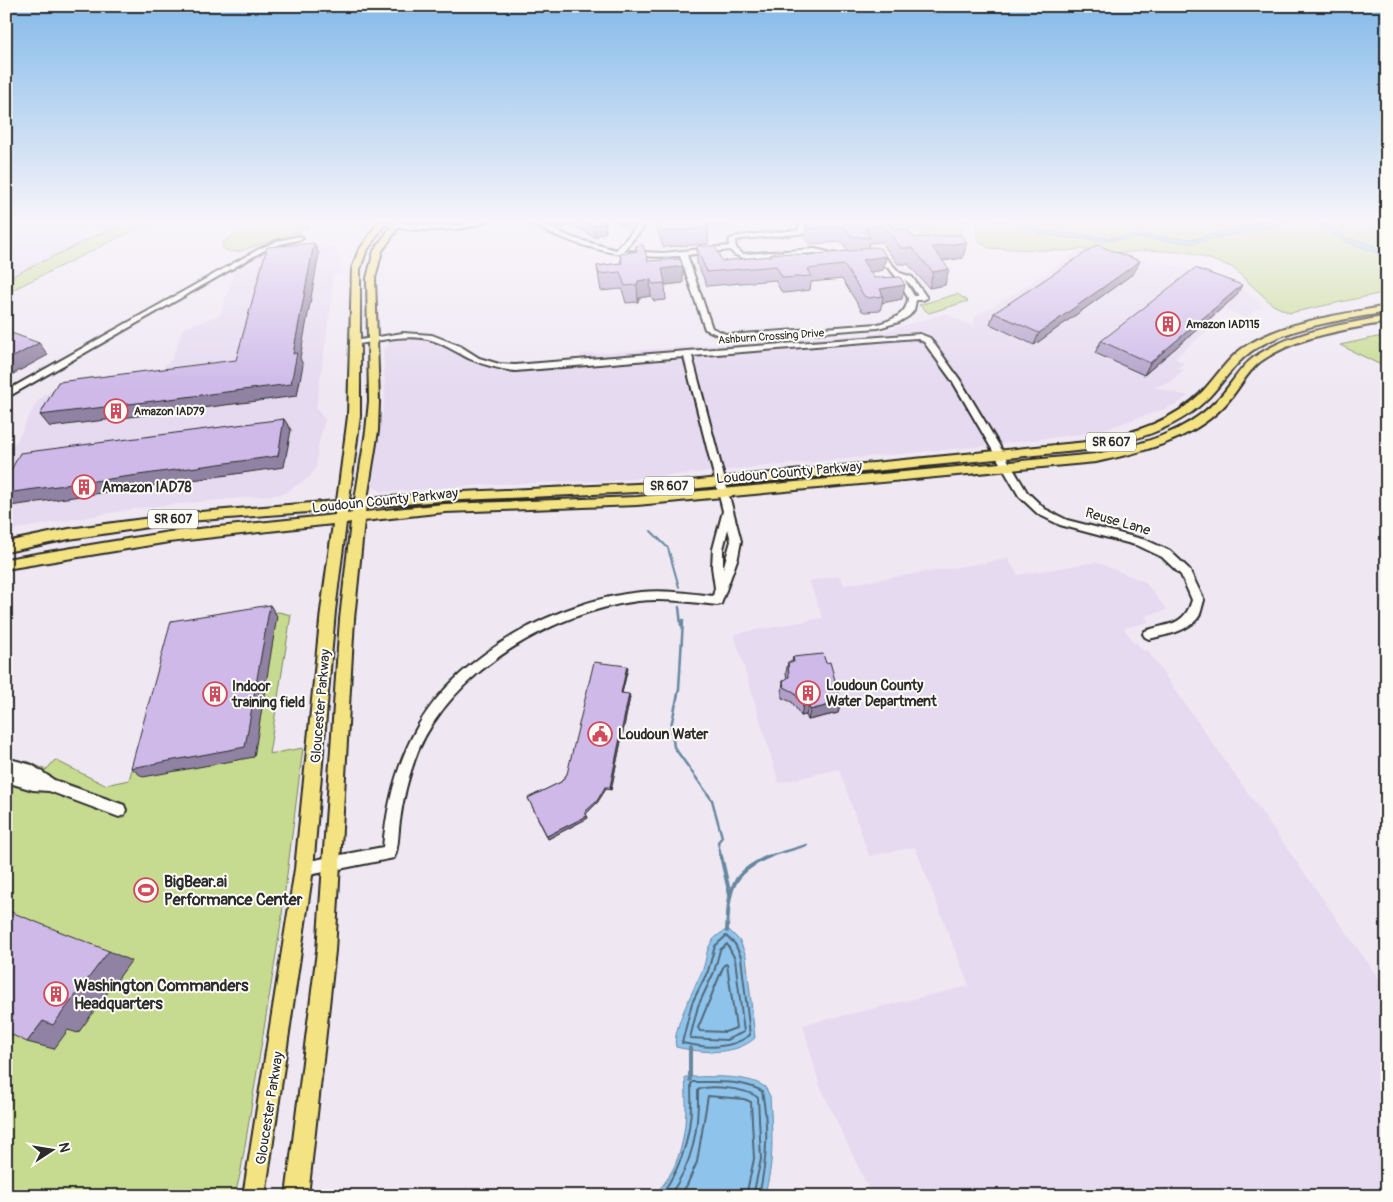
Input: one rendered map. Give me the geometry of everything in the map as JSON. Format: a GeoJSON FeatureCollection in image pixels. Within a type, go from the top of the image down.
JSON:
{"type":"FeatureCollection","features":[{"type":"Feature","properties":{"kind":"main road","name":"Gloucester Parkway"},"geometry":{"type":"LineString","coordinates":[[254,1196],[304,869],[328,611],[354,416],[356,277]]}},
{"type":"Feature","properties":{"kind":"main road","name":"Gloucester Parkway"},"geometry":{"type":"LineString","coordinates":[[297,1196],[322,988],[333,863],[347,619],[359,511],[373,424],[372,277]]}},
{"type":"Feature","properties":{"kind":"main road","name":"Loudoun County Parkway"},"geometry":{"type":"LineString","coordinates":[[6,547],[154,521],[359,511],[610,503],[723,487],[1088,446],[1144,432],[1173,419],[1196,403],[1234,360],[1255,344],[1297,329],[1387,309]]}},
{"type":"Feature","properties":{"kind":"main road","name":"Loudoun County Parkway"},"geometry":{"type":"LineString","coordinates":[[723,487],[1096,458],[1154,443],[1202,420],[1222,403],[1246,370],[1274,350],[1305,338],[1387,318]]}},
{"type":"Feature","properties":{"kind":"main road","name":"Loudoun County Parkway"},"geometry":{"type":"LineString","coordinates":[[6,564],[139,541],[341,512]]}},
{"type":"Feature","properties":{"kind":"street"},"geometry":{"type":"LineString","coordinates":[[6,395],[213,277]]}},
{"type":"Feature","properties":{"kind":"street"},"geometry":{"type":"LineString","coordinates":[[691,277],[709,329],[731,338],[866,328],[894,321],[904,316],[912,307],[912,298],[898,277]]}},
{"type":"Feature","properties":{"kind":"street"},"geometry":{"type":"LineString","coordinates":[[354,345],[408,334],[424,334],[457,347],[475,358],[422,339],[409,338],[372,342]]}},
{"type":"Feature","properties":{"kind":"street","name":"Ashburn Crossing Drive"},"geometry":{"type":"LineString","coordinates":[[480,360],[498,366],[515,368],[917,336],[927,340],[957,382],[1001,455]]}},
{"type":"Feature","properties":{"kind":"street"},"geometry":{"type":"LineString","coordinates":[[687,353],[736,541],[732,560],[719,594]]}},
{"type":"Feature","properties":{"kind":"street","name":"Reuse Lane"},"geometry":{"type":"LineString","coordinates":[[1001,455],[1027,499],[1043,514],[1056,520],[1142,542],[1158,549],[1177,564],[1196,594],[1196,612],[1184,624],[1149,634]]}},
{"type":"Feature","properties":{"kind":"street"},"geometry":{"type":"LineString","coordinates":[[719,594],[717,550],[728,512]]}},
{"type":"Feature","properties":{"kind":"street"},"geometry":{"type":"LineString","coordinates":[[304,869],[389,853],[398,791],[407,762],[421,732],[435,711],[484,661],[526,632],[552,619],[620,600],[657,596],[719,594]]}},
{"type":"Feature","properties":{"kind":"street"},"geometry":{"type":"LineString","coordinates":[[6,764],[27,770],[50,785],[119,810]]}},
{"type":"Feature","properties":{"kind":"street"},"geometry":{"type":"LineString","coordinates":[[6,776],[33,784],[50,785]]}},
{"type":"Feature","properties":{"kind":"shaded area"},"geometry":{"type":"Polygon","coordinates":[[[232,277],[332,277],[333,288],[316,408],[325,420],[318,446],[316,468],[310,477],[283,494],[139,508],[6,531],[6,460],[15,451],[6,451],[6,445],[16,442],[36,403],[46,394],[68,383],[160,370],[172,359],[183,328],[220,315],[232,277]]]}},
{"type":"Feature","properties":{"kind":"shaded area"},"geometry":{"type":"Polygon","coordinates":[[[1039,277],[1207,277],[1245,291],[1262,305],[1246,318],[1224,309],[1212,319],[1217,322],[1175,358],[1184,363],[1178,368],[1183,370],[1169,383],[1153,387],[1188,396],[1176,405],[1097,432],[975,447],[609,481],[501,484],[382,492],[372,486],[385,395],[383,349],[388,345],[388,341],[410,338],[429,339],[492,365],[582,359],[581,354],[875,334],[946,313],[973,327],[975,316],[1039,277]]]}},
{"type":"Feature","properties":{"kind":"shaded area"},"geometry":{"type":"Polygon","coordinates":[[[1008,559],[1018,575],[1096,562],[1145,582],[1167,610],[1145,616],[1149,622],[1124,628],[1134,643],[1136,642],[1143,651],[1147,650],[1387,990],[1387,1196],[872,1196],[819,1084],[803,1025],[969,986],[915,847],[869,856],[839,769],[779,783],[734,634],[823,618],[809,581],[840,576],[844,585],[1008,559]]]}},
{"type":"Feature","properties":{"kind":"green space"},"geometry":{"type":"Polygon","coordinates":[[[10,277],[38,277],[6,293],[6,279],[10,277]]]}},
{"type":"Feature","properties":{"kind":"green space"},"geometry":{"type":"Polygon","coordinates":[[[1243,277],[1387,277],[1387,292],[1290,313],[1273,305],[1243,277]]]}},
{"type":"Feature","properties":{"kind":"green space"},"geometry":{"type":"Polygon","coordinates":[[[957,294],[968,301],[929,313],[919,305],[957,294]]]}},
{"type":"Feature","properties":{"kind":"green space"},"geometry":{"type":"Polygon","coordinates":[[[1377,337],[1387,337],[1387,368],[1340,345],[1377,337]]]}},
{"type":"Feature","properties":{"kind":"green space","name":"BigBear.ai Performance Center"},"geometry":{"type":"Polygon","coordinates":[[[279,612],[291,615],[269,754],[303,748],[280,930],[241,1170],[235,1196],[6,1196],[6,784],[27,761],[46,770],[55,760],[105,785],[129,780],[169,634],[182,627],[279,612]]]}},
{"type":"Feature","properties":{"kind":"water"},"geometry":{"type":"Polygon","coordinates":[[[729,930],[740,941],[746,956],[755,1038],[737,1048],[717,1052],[696,1051],[676,1047],[675,1039],[680,1019],[703,969],[709,946],[716,937],[729,930]]]}},
{"type":"Feature","properties":{"kind":"water"},"geometry":{"type":"Polygon","coordinates":[[[685,1077],[738,1078],[765,1087],[770,1096],[772,1146],[770,1171],[764,1196],[653,1196],[664,1184],[678,1156],[685,1125],[685,1077]]]}},
{"type":"Feature","properties":{"kind":"building"},"geometry":{"type":"Polygon","coordinates":[[[259,277],[308,277],[293,354],[297,353],[291,384],[40,415],[58,382],[236,360],[259,277]]]}},
{"type":"Feature","properties":{"kind":"building"},"geometry":{"type":"Polygon","coordinates":[[[622,277],[664,277],[665,283],[653,284],[650,279],[638,281],[637,285],[625,286],[622,277]]]}},
{"type":"Feature","properties":{"kind":"building"},"geometry":{"type":"Polygon","coordinates":[[[852,277],[900,277],[905,285],[880,289],[883,296],[868,298],[864,296],[852,277]]]}},
{"type":"Feature","properties":{"kind":"building"},"geometry":{"type":"Polygon","coordinates":[[[1048,277],[1117,277],[1039,333],[994,313],[1048,277]]]}},
{"type":"Feature","properties":{"kind":"building","name":"Amazon IAD115"},"geometry":{"type":"Polygon","coordinates":[[[1183,277],[1220,277],[1242,285],[1150,363],[1101,341],[1183,277]]]}},
{"type":"Feature","properties":{"kind":"building"},"geometry":{"type":"Polygon","coordinates":[[[6,331],[39,343],[6,361],[6,331]]]}},
{"type":"Feature","properties":{"kind":"building","name":"Amazon IAD78"},"geometry":{"type":"Polygon","coordinates":[[[284,419],[278,456],[6,493],[6,480],[20,453],[284,419]]]}},
{"type":"Feature","properties":{"kind":"building","name":"Indoor training field"},"geometry":{"type":"Polygon","coordinates":[[[270,605],[245,747],[131,768],[171,621],[270,605]]]}},
{"type":"Feature","properties":{"kind":"building","name":"Loudoun County Water Department"},"geometry":{"type":"Polygon","coordinates":[[[823,654],[826,663],[830,662],[841,702],[810,710],[809,705],[803,706],[794,692],[784,687],[783,681],[789,677],[788,662],[794,662],[793,657],[823,654]]]}},
{"type":"Feature","properties":{"kind":"building","name":"Loudoun Water"},"geometry":{"type":"Polygon","coordinates":[[[594,662],[627,666],[621,693],[629,694],[610,787],[605,787],[597,801],[585,812],[587,816],[547,836],[528,798],[561,782],[567,774],[594,662]]]}},
{"type":"Feature","properties":{"kind":"building","name":"Washington Commanders Headquarters"},"geometry":{"type":"Polygon","coordinates":[[[6,910],[109,951],[53,1025],[43,1021],[27,1042],[6,1032],[6,910]]]}},
{"type":"Feature","properties":{"kind":"waterway"},"geometry":{"type":"LineString","coordinates":[[651,531],[668,548],[679,587]]}},
{"type":"Feature","properties":{"kind":"waterway"},"geometry":{"type":"LineString","coordinates":[[679,607],[681,625]]}},
{"type":"Feature","properties":{"kind":"waterway"},"geometry":{"type":"LineString","coordinates":[[683,620],[679,689],[671,726],[674,747],[712,800],[722,837],[718,842],[721,857]]}},
{"type":"Feature","properties":{"kind":"waterway"},"geometry":{"type":"LineString","coordinates":[[769,856],[807,845]]}},
{"type":"Feature","properties":{"kind":"waterway"},"geometry":{"type":"LineString","coordinates":[[721,856],[730,895]]}},
{"type":"Feature","properties":{"kind":"waterway"},"geometry":{"type":"LineString","coordinates":[[727,931],[729,905],[734,885],[746,869],[769,856]]}},
{"type":"Feature","properties":{"kind":"waterway"},"geometry":{"type":"LineString","coordinates":[[690,1048],[690,1080]]}},
{"type":"Feature","properties":{"kind":"place","name":"Amazon IAD115"},"geometry":{"type":"Point","coordinates":[1168,324]}},
{"type":"Feature","properties":{"kind":"place","name":"Amazon IAD79"},"geometry":{"type":"Point","coordinates":[116,411]}},
{"type":"Feature","properties":{"kind":"place","name":"Amazon IAD78"},"geometry":{"type":"Point","coordinates":[84,487]}},
{"type":"Feature","properties":{"kind":"place","name":"Loudoun County Water Department"},"geometry":{"type":"Point","coordinates":[808,693]}},
{"type":"Feature","properties":{"kind":"place","name":"Indoor training field"},"geometry":{"type":"Point","coordinates":[215,694]}},
{"type":"Feature","properties":{"kind":"place","name":"Loudoun Water"},"geometry":{"type":"Point","coordinates":[600,734]}},
{"type":"Feature","properties":{"kind":"place","name":"BigBear.ai Performance Center"},"geometry":{"type":"Point","coordinates":[146,890]}},
{"type":"Feature","properties":{"kind":"place","name":"Washington Commanders Headquarters"},"geometry":{"type":"Point","coordinates":[56,994]}}]}
